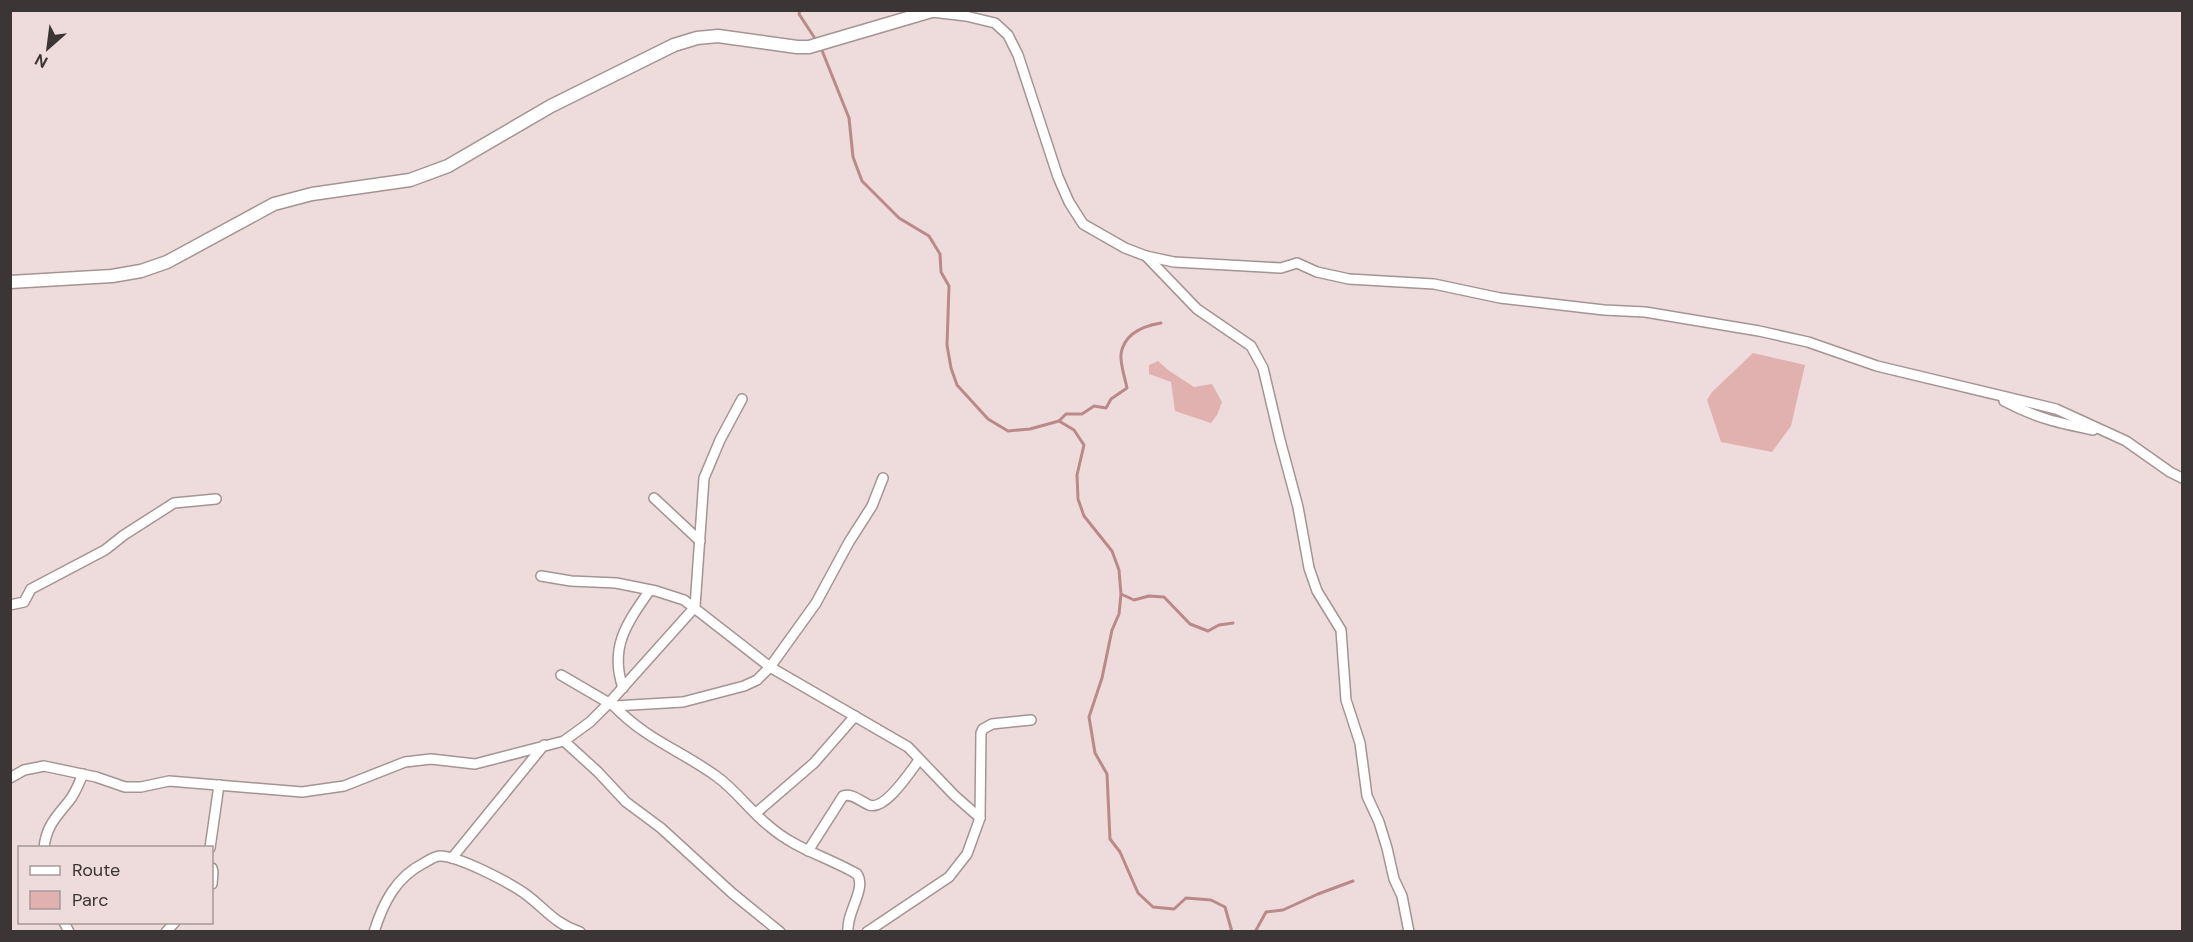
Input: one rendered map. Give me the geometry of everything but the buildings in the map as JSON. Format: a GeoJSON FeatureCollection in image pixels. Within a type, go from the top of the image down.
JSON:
{"type":"FeatureCollection","features":[{"type":"Feature","properties":{"kind":"street"},"geometry":{"type":"LineString","coordinates":[[10,282],[112,276],[141,271],[167,262],[274,204],[312,194],[410,180],[448,166],[551,106],[674,45],[697,38],[718,36],[809,47],[934,11],[995,23],[1008,35],[1018,55],[1058,177],[1069,202],[1083,224],[1125,248],[1146,256],[1174,262],[1233,266],[1281,268],[1297,263],[1317,272],[1349,279],[1434,284],[1500,298],[1604,310],[1645,312],[1808,342],[1877,366],[2055,409],[2126,441],[2182,478]]}},
{"type":"Feature","properties":{"kind":"street"},"geometry":{"type":"LineString","coordinates":[[1146,256],[1197,309],[1251,346],[1263,368],[1298,507],[1309,568],[1317,591],[1341,630],[1346,700],[1360,743],[1367,796],[1387,848],[1394,879],[1402,896],[1409,932]]}},
{"type":"Feature","properties":{"kind":"street"},"geometry":{"type":"LineString","coordinates":[[10,778],[24,770],[44,766],[83,774],[125,787],[141,787],[169,781],[302,792],[344,786],[405,762],[431,759],[475,764],[564,741],[612,704],[623,688],[695,607],[704,478],[720,440],[742,399]]}},
{"type":"Feature","properties":{"kind":"street"},"geometry":{"type":"LineString","coordinates":[[612,704],[683,702],[744,686],[757,680],[770,667],[816,603],[849,542],[872,506],[883,478]]}},
{"type":"Feature","properties":{"kind":"street"},"geometry":{"type":"LineString","coordinates":[[654,498],[700,542]]}},
{"type":"Feature","properties":{"kind":"street"},"geometry":{"type":"LineString","coordinates":[[10,605],[24,602],[31,589],[105,550],[174,503],[216,499]]}},
{"type":"Feature","properties":{"kind":"street"},"geometry":{"type":"LineString","coordinates":[[541,576],[616,583],[684,600],[770,667],[908,747],[980,818]]}},
{"type":"Feature","properties":{"kind":"street"},"geometry":{"type":"LineString","coordinates":[[623,688],[617,673],[616,662],[619,650],[632,617],[650,590]]}},
{"type":"Feature","properties":{"kind":"street"},"geometry":{"type":"LineString","coordinates":[[561,675],[612,704],[637,728],[657,742],[716,776],[768,826],[808,851],[857,874],[861,879],[860,889],[850,912],[848,932]]}},
{"type":"Feature","properties":{"kind":"street"},"geometry":{"type":"LineString","coordinates":[[756,813],[814,763],[855,716]]}},
{"type":"Feature","properties":{"kind":"street"},"geometry":{"type":"LineString","coordinates":[[867,932],[957,870],[972,844],[980,818],[983,729],[992,724],[1031,720]]}},
{"type":"Feature","properties":{"kind":"street"},"geometry":{"type":"LineString","coordinates":[[564,741],[591,765],[626,802],[661,828],[732,893],[780,932]]}},
{"type":"Feature","properties":{"kind":"street"},"geometry":{"type":"LineString","coordinates":[[452,858],[544,745]]}},
{"type":"Feature","properties":{"kind":"street"},"geometry":{"type":"LineString","coordinates":[[808,851],[843,796],[849,795],[870,806],[881,804],[919,760]]}},
{"type":"Feature","properties":{"kind":"street"},"geometry":{"type":"LineString","coordinates":[[44,846],[45,836],[54,818],[71,799],[83,774]]}},
{"type":"Feature","properties":{"kind":"street"},"geometry":{"type":"LineString","coordinates":[[210,846],[219,785]]}},
{"type":"Feature","properties":{"kind":"street"},"geometry":{"type":"LineString","coordinates":[[374,932],[386,898],[402,878],[418,866],[438,856],[452,858],[485,872],[524,893],[555,920],[580,932]]}},
{"type":"Feature","properties":{"kind":"green space"},"geometry":{"type":"Polygon","coordinates":[[[1753,353],[1805,365],[1791,426],[1772,452],[1721,442],[1707,400],[1712,392],[1753,353]]]}},
{"type":"Feature","properties":{"kind":"green space"},"geometry":{"type":"Polygon","coordinates":[[[1158,361],[1194,387],[1212,384],[1222,402],[1211,423],[1175,411],[1171,382],[1149,374],[1149,365],[1158,361]]]}},
{"type":"Feature","properties":{"kind":"waterway"},"geometry":{"type":"LineString","coordinates":[[800,10],[799,14],[816,40]]}},
{"type":"Feature","properties":{"kind":"waterway"},"geometry":{"type":"LineString","coordinates":[[821,48],[849,118],[853,157],[862,181],[899,218],[929,236],[940,254],[941,272],[949,286],[947,345],[957,385],[988,419],[1008,431],[1030,429],[1059,421],[1074,430],[1084,445],[1077,475],[1078,499],[1084,516],[1112,551],[1119,570],[1121,594],[1119,614],[1112,630],[1102,678],[1089,717],[1095,753],[1107,774],[1110,839],[1120,852],[1138,893],[1153,907],[1174,909],[1186,898],[1211,900],[1225,907],[1232,932]]}},
{"type":"Feature","properties":{"kind":"waterway"},"geometry":{"type":"LineString","coordinates":[[1059,421],[1066,414],[1082,414],[1094,406],[1106,408],[1111,399],[1127,388],[1121,362],[1121,354],[1126,341],[1135,332],[1161,323]]}},
{"type":"Feature","properties":{"kind":"waterway"},"geometry":{"type":"LineString","coordinates":[[1121,594],[1134,600],[1149,596],[1164,597],[1190,624],[1208,631],[1219,625],[1233,623]]}},
{"type":"Feature","properties":{"kind":"waterway"},"geometry":{"type":"LineString","coordinates":[[1255,932],[1266,912],[1283,910],[1353,881]]}}]}
